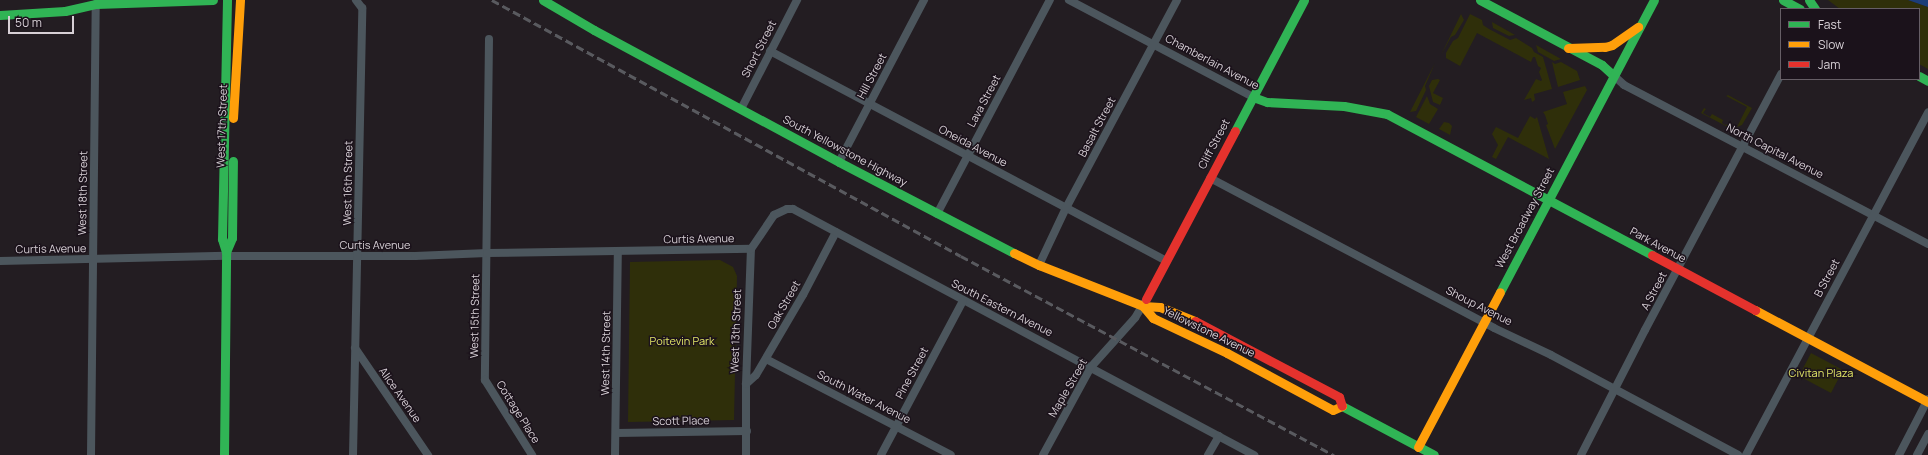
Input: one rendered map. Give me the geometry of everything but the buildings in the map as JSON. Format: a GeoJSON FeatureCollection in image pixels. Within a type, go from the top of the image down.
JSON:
{"type":"FeatureCollection","features":[{"type":"Feature","properties":{"kind":"main road"},"geometry":{"type":"LineString","coordinates":[[0,15],[65,11],[96,4],[213,0]]}},
{"type":"Feature","properties":{"kind":"main road"},"geometry":{"type":"LineString","coordinates":[[227,0],[231,1],[232,5],[233,60],[236,73]]}},
{"type":"Feature","properties":{"kind":"main road","name":"West 17th Street"},"geometry":{"type":"LineString","coordinates":[[224,455],[226,254],[222,233],[227,0]]}},
{"type":"Feature","properties":{"kind":"main road","name":"West 17th Street"},"geometry":{"type":"LineString","coordinates":[[226,254],[232,238],[233,120],[240,0]]}},
{"type":"Feature","properties":{"kind":"main road","name":"South Yellowstone Highway"},"geometry":{"type":"LineString","coordinates":[[544,0],[594,30],[839,162],[1038,265],[1145,302]]}},
{"type":"Feature","properties":{"kind":"main road","name":"Cliff Street"},"geometry":{"type":"LineString","coordinates":[[1145,302],[1304,0]]}},
{"type":"Feature","properties":{"kind":"main road"},"geometry":{"type":"LineString","coordinates":[[1480,0],[1602,66],[1613,75]]}},
{"type":"Feature","properties":{"kind":"main road","name":"West Broadway Street"},"geometry":{"type":"LineString","coordinates":[[1416,451],[1613,75],[1654,0]]}},
{"type":"Feature","properties":{"kind":"main road"},"geometry":{"type":"LineString","coordinates":[[1783,0],[1798,8]]}},
{"type":"Feature","properties":{"kind":"main road"},"geometry":{"type":"LineString","coordinates":[[1568,48],[1608,47],[1641,24]]}},
{"type":"Feature","properties":{"kind":"main road","name":"Chamberlain Avenue"},"geometry":{"type":"LineString","coordinates":[[1253,97],[1267,102],[1344,106],[1378,111]]}},
{"type":"Feature","properties":{"kind":"main road","name":"Park Avenue"},"geometry":{"type":"LineString","coordinates":[[1378,111],[1422,132],[1928,401]]}},
{"type":"Feature","properties":{"kind":"main road","name":"Yellowstone Avenue"},"geometry":{"type":"LineString","coordinates":[[1145,302],[1153,318],[1227,353],[1333,410],[1342,406]]}},
{"type":"Feature","properties":{"kind":"main road","name":"Yellowstone Avenue"},"geometry":{"type":"LineString","coordinates":[[1145,302],[1204,325],[1339,397],[1342,406],[1416,451],[1434,455]]}},
{"type":"Feature","properties":{"kind":"street","name":"West 16th Street"},"geometry":{"type":"LineString","coordinates":[[353,455],[362,8],[356,0]]}},
{"type":"Feature","properties":{"kind":"street","name":"Short Street"},"geometry":{"type":"LineString","coordinates":[[741,109],[797,0]]}},
{"type":"Feature","properties":{"kind":"street","name":"Hill Street"},"geometry":{"type":"LineString","coordinates":[[839,162],[924,0]]}},
{"type":"Feature","properties":{"kind":"street","name":"Lava Street"},"geometry":{"type":"LineString","coordinates":[[937,214],[1050,0]]}},
{"type":"Feature","properties":{"kind":"street","name":"Chamberlain Avenue"},"geometry":{"type":"LineString","coordinates":[[1069,0],[1253,97]]}},
{"type":"Feature","properties":{"kind":"street","name":"Basalt Street"},"geometry":{"type":"LineString","coordinates":[[1038,265],[1066,208],[1177,0]]}},
{"type":"Feature","properties":{"kind":"street","name":"West 18th Street"},"geometry":{"type":"LineString","coordinates":[[91,455],[96,4]]}},
{"type":"Feature","properties":{"kind":"street","name":"West 15th Street"},"geometry":{"type":"LineString","coordinates":[[485,380],[489,39]]}},
{"type":"Feature","properties":{"kind":"street","name":"Oneida Avenue"},"geometry":{"type":"LineString","coordinates":[[770,51],[1166,261]]}},
{"type":"Feature","properties":{"kind":"street","name":"North Capital Avenue"},"geometry":{"type":"LineString","coordinates":[[1613,75],[1624,85],[1928,244]]}},
{"type":"Feature","properties":{"kind":"street","name":"A Street"},"geometry":{"type":"LineString","coordinates":[[1581,455],[1780,76]]}},
{"type":"Feature","properties":{"kind":"street","name":"B Street"},"geometry":{"type":"LineString","coordinates":[[1746,455],[1928,112]]}},
{"type":"Feature","properties":{"kind":"street","name":"Shoup Avenue"},"geometry":{"type":"LineString","coordinates":[[1210,178],[1483,322],[1551,355],[1738,455]]}},
{"type":"Feature","properties":{"kind":"street","name":"South Eastern Avenue"},"geometry":{"type":"LineString","coordinates":[[751,249],[774,215],[781,211],[793,209],[1254,455]]}},
{"type":"Feature","properties":{"kind":"street","name":"Oak Street"},"geometry":{"type":"LineString","coordinates":[[746,384],[756,375],[766,359],[836,232]]}},
{"type":"Feature","properties":{"kind":"street","name":"Curtis Avenue"},"geometry":{"type":"LineString","coordinates":[[0,261],[93,260],[226,254],[415,256],[487,253],[751,249]]}},
{"type":"Feature","properties":{"kind":"street","name":"West 13th Street"},"geometry":{"type":"LineString","coordinates":[[746,455],[746,384],[751,249]]}},
{"type":"Feature","properties":{"kind":"street","name":"West 14th Street"},"geometry":{"type":"LineString","coordinates":[[615,455],[618,251]]}},
{"type":"Feature","properties":{"kind":"street","name":"Pine Street"},"geometry":{"type":"LineString","coordinates":[[881,455],[963,301]]}},
{"type":"Feature","properties":{"kind":"street","name":"Maple Street"},"geometry":{"type":"LineString","coordinates":[[1044,455],[1091,367],[1130,324],[1145,302]]}},
{"type":"Feature","properties":{"kind":"street","name":"Alice Avenue"},"geometry":{"type":"LineString","coordinates":[[355,348],[428,455]]}},
{"type":"Feature","properties":{"kind":"street","name":"South Water Avenue"},"geometry":{"type":"LineString","coordinates":[[766,359],[897,425],[951,455]]}},
{"type":"Feature","properties":{"kind":"street","name":"Cottage Place"},"geometry":{"type":"LineString","coordinates":[[485,380],[532,455]]}},
{"type":"Feature","properties":{"kind":"street"},"geometry":{"type":"LineString","coordinates":[[1898,455],[1928,401]]}},
{"type":"Feature","properties":{"kind":"street","name":"Scott Place"},"geometry":{"type":"LineString","coordinates":[[616,433],[747,431]]}},
{"type":"Feature","properties":{"kind":"street"},"geometry":{"type":"LineString","coordinates":[[1917,455],[1928,434]]}},
{"type":"Feature","properties":{"kind":"street"},"geometry":{"type":"LineString","coordinates":[[1208,455],[1218,436]]}},
{"type":"Feature","properties":{"kind":"green space"},"geometry":{"type":"Polygon","coordinates":[[[1828,0],[1908,0],[1928,7],[1928,69],[1920,65],[1920,8],[1839,8],[1828,0]]]}},
{"type":"Feature","properties":{"kind":"green space"},"geometry":{"type":"Polygon","coordinates":[[[1461,14],[1464,20],[1455,35],[1451,37],[1441,55],[1461,14]]]}},
{"type":"Feature","properties":{"kind":"green space"},"geometry":{"type":"Polygon","coordinates":[[[1470,14],[1482,20],[1483,25],[1489,29],[1510,40],[1516,38],[1543,57],[1552,89],[1534,94],[1535,100],[1532,102],[1531,98],[1524,100],[1536,79],[1542,80],[1539,72],[1541,68],[1538,66],[1535,57],[1533,57],[1531,62],[1477,33],[1460,66],[1446,58],[1446,53],[1453,41],[1458,38],[1470,14]]]}},
{"type":"Feature","properties":{"kind":"green space"},"geometry":{"type":"Polygon","coordinates":[[[1492,22],[1515,35],[1509,36],[1493,28],[1492,22]]]}},
{"type":"Feature","properties":{"kind":"green space"},"geometry":{"type":"Polygon","coordinates":[[[1536,45],[1561,59],[1554,61],[1538,52],[1536,45]]]}},
{"type":"Feature","properties":{"kind":"green space"},"geometry":{"type":"Polygon","coordinates":[[[1552,62],[1555,64],[1561,62],[1577,71],[1580,80],[1558,87],[1552,62]]]}},
{"type":"Feature","properties":{"kind":"green space"},"geometry":{"type":"Polygon","coordinates":[[[1435,63],[1425,86],[1426,90],[1416,111],[1410,112],[1435,63]]]}},
{"type":"Feature","properties":{"kind":"green space"},"geometry":{"type":"Polygon","coordinates":[[[1432,80],[1440,80],[1433,93],[1443,98],[1440,105],[1433,102],[1429,86],[1432,80]]]}},
{"type":"Feature","properties":{"kind":"green space"},"geometry":{"type":"Polygon","coordinates":[[[1585,86],[1587,90],[1555,149],[1543,112],[1567,104],[1563,92],[1585,86]]]}},
{"type":"Feature","properties":{"kind":"green space"},"geometry":{"type":"Polygon","coordinates":[[[1728,95],[1752,108],[1742,125],[1737,127],[1747,107],[1726,96],[1728,95]]]}},
{"type":"Feature","properties":{"kind":"green space"},"geometry":{"type":"Polygon","coordinates":[[[1427,96],[1430,104],[1438,109],[1429,124],[1416,117],[1427,96]]]}},
{"type":"Feature","properties":{"kind":"green space"},"geometry":{"type":"Polygon","coordinates":[[[1704,108],[1706,109],[1703,113],[1710,117],[1712,114],[1723,120],[1722,123],[1725,125],[1730,124],[1726,126],[1701,113],[1704,108]]]}},
{"type":"Feature","properties":{"kind":"green space"},"geometry":{"type":"Polygon","coordinates":[[[1530,116],[1535,119],[1537,117],[1549,159],[1508,137],[1496,159],[1492,157],[1498,145],[1492,134],[1496,127],[1518,138],[1530,116]]]}},
{"type":"Feature","properties":{"kind":"green space"},"geometry":{"type":"Polygon","coordinates":[[[1444,122],[1449,123],[1452,126],[1450,135],[1439,129],[1444,122]]]}},
{"type":"Feature","properties":{"kind":"green space","name":"Poitevin Park"},"geometry":{"type":"Polygon","coordinates":[[[720,260],[733,267],[737,276],[734,420],[628,422],[630,262],[720,260]]]}},
{"type":"Feature","properties":{"kind":"green space","name":"Civitan Plaza"},"geometry":{"type":"Polygon","coordinates":[[[1811,353],[1843,370],[1831,393],[1799,376],[1811,353]]]}},
{"type":"Feature","properties":{"kind":"water"},"geometry":{"type":"Polygon","coordinates":[[[1908,0],[1928,0],[1928,7],[1908,0]]]}},
{"type":"Feature","properties":{"kind":"railway"},"geometry":{"type":"LineString","coordinates":[[492,0],[961,256],[1334,455]]}},
{"type":"Feature","properties":{"kind":"traffic: fast"},"geometry":{"type":"LineString","coordinates":[[0,15],[65,11],[96,4],[213,0]]}},
{"type":"Feature","properties":{"kind":"traffic: fast"},"geometry":{"type":"LineString","coordinates":[[224,455],[226,252],[222,239],[227,0]]}},
{"type":"Feature","properties":{"kind":"traffic: fast"},"geometry":{"type":"LineString","coordinates":[[543,0],[594,30],[839,162],[1014,253]]}},
{"type":"Feature","properties":{"kind":"traffic: fast"},"geometry":{"type":"LineString","coordinates":[[1235,131],[1304,0]]}},
{"type":"Feature","properties":{"kind":"traffic: fast"},"geometry":{"type":"LineString","coordinates":[[1480,0],[1602,65],[1613,75]]}},
{"type":"Feature","properties":{"kind":"traffic: fast"},"geometry":{"type":"LineString","coordinates":[[1500,292],[1654,0]]}},
{"type":"Feature","properties":{"kind":"traffic: fast"},"geometry":{"type":"LineString","coordinates":[[1783,0],[1798,8]]}},
{"type":"Feature","properties":{"kind":"traffic: fast"},"geometry":{"type":"LineString","coordinates":[[1809,0],[1814,8]]}},
{"type":"Feature","properties":{"kind":"traffic: fast"},"geometry":{"type":"LineString","coordinates":[[1920,77],[1928,81]]}},
{"type":"Feature","properties":{"kind":"traffic: fast"},"geometry":{"type":"LineString","coordinates":[[1253,97],[1267,102],[1344,106],[1387,114],[1652,255]]}},
{"type":"Feature","properties":{"kind":"traffic: fast"},"geometry":{"type":"LineString","coordinates":[[226,252],[232,238],[233,161]]}},
{"type":"Feature","properties":{"kind":"traffic: fast"},"geometry":{"type":"LineString","coordinates":[[1342,406],[1434,455]]}},
{"type":"Feature","properties":{"kind":"traffic: slow"},"geometry":{"type":"LineString","coordinates":[[233,118],[240,0]]}},
{"type":"Feature","properties":{"kind":"traffic: slow"},"geometry":{"type":"LineString","coordinates":[[1568,48],[1605,47],[1612,45],[1638,27]]}},
{"type":"Feature","properties":{"kind":"traffic: slow"},"geometry":{"type":"LineString","coordinates":[[1014,253],[1039,265],[1143,306],[1160,307],[1195,321]]}},
{"type":"Feature","properties":{"kind":"traffic: slow"},"geometry":{"type":"LineString","coordinates":[[1418,447],[1500,292]]}},
{"type":"Feature","properties":{"kind":"traffic: slow"},"geometry":{"type":"LineString","coordinates":[[1143,306],[1153,318],[1227,353],[1333,410],[1342,406]]}},
{"type":"Feature","properties":{"kind":"traffic: slow"},"geometry":{"type":"LineString","coordinates":[[1755,310],[1928,402]]}},
{"type":"Feature","properties":{"kind":"traffic: jam"},"geometry":{"type":"LineString","coordinates":[[1146,299],[1235,131]]}},
{"type":"Feature","properties":{"kind":"traffic: jam"},"geometry":{"type":"LineString","coordinates":[[1652,255],[1755,310]]}},
{"type":"Feature","properties":{"kind":"traffic: jam"},"geometry":{"type":"LineString","coordinates":[[1195,321],[1339,397],[1342,406]]}}]}
